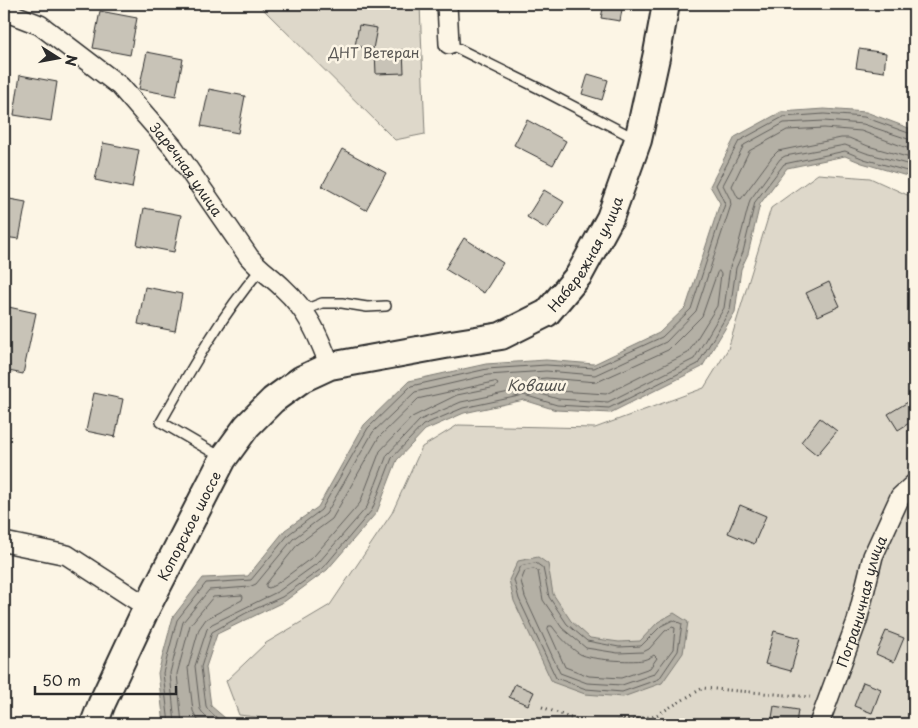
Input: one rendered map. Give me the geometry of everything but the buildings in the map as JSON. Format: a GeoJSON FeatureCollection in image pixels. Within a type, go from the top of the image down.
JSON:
{"type":"FeatureCollection","features":[{"type":"Feature","properties":{"kind":"main road","name":"Набережная улица"},"geometry":{"type":"LineString","coordinates":[[330,366],[435,346],[501,336],[547,313],[579,275],[610,218],[638,140],[666,4]]}},
{"type":"Feature","properties":{"kind":"main road","name":"Копорское шоссе"},"geometry":{"type":"LineString","coordinates":[[94,724],[147,607],[223,459],[247,426],[273,400],[302,379],[330,366]]}},
{"type":"Feature","properties":{"kind":"street"},"geometry":{"type":"LineString","coordinates":[[447,4],[449,44]]}},
{"type":"Feature","properties":{"kind":"street","name":"Заречная улица"},"geometry":{"type":"LineString","coordinates":[[4,11],[40,25],[120,86],[173,147],[249,257],[260,270],[282,287],[304,310],[320,340],[330,366]]}},
{"type":"Feature","properties":{"kind":"street","name":"Пограничная улица"},"geometry":{"type":"LineString","coordinates":[[819,724],[857,621],[873,556],[900,497],[914,484]]}},
{"type":"Feature","properties":{"kind":"street"},"geometry":{"type":"LineString","coordinates":[[4,542],[67,555],[147,607]]}},
{"type":"Feature","properties":{"kind":"lane"},"geometry":{"type":"LineString","coordinates":[[449,44],[638,140]]}},
{"type":"Feature","properties":{"kind":"lane"},"geometry":{"type":"LineString","coordinates":[[223,459],[161,422],[196,361],[243,290],[260,270]]}},
{"type":"Feature","properties":{"kind":"lane"},"geometry":{"type":"LineString","coordinates":[[304,310],[322,302],[367,307],[386,306]]}},
{"type":"Feature","properties":{"kind":"path"},"geometry":{"type":"LineString","coordinates":[[603,724],[655,716],[702,688],[828,698]]}},
{"type":"Feature","properties":{"kind":"path"},"geometry":{"type":"LineString","coordinates":[[542,707],[587,724]]}},
{"type":"Feature","properties":{"kind":"green space","name":"ДНТ Ветеран"},"geometry":{"type":"Polygon","coordinates":[[[258,4],[420,4],[425,134],[395,140],[258,4]]]}},
{"type":"Feature","properties":{"kind":"green space"},"geometry":{"type":"Polygon","coordinates":[[[818,174],[870,178],[914,198],[914,724],[313,724],[239,715],[226,681],[266,643],[330,605],[392,513],[422,447],[458,425],[595,428],[704,388],[728,349],[771,208],[818,174]]]}},
{"type":"Feature","properties":{"kind":"water","name":"Коваши"},"geometry":{"type":"Polygon","coordinates":[[[824,109],[866,112],[914,130],[914,178],[862,163],[845,156],[787,168],[760,204],[748,254],[741,269],[735,312],[702,367],[610,413],[556,410],[524,400],[464,413],[425,430],[397,460],[377,512],[327,570],[285,601],[217,634],[206,667],[211,706],[232,724],[164,724],[158,673],[173,617],[203,578],[248,576],[285,530],[318,507],[364,425],[409,381],[486,364],[546,360],[594,364],[659,333],[686,307],[720,203],[710,186],[735,137],[781,112],[824,109]]]}},
{"type":"Feature","properties":{"kind":"water"},"geometry":{"type":"Polygon","coordinates":[[[538,557],[548,564],[553,594],[571,621],[590,638],[619,642],[640,641],[658,622],[674,613],[688,622],[683,653],[662,683],[623,697],[585,694],[552,682],[514,601],[509,580],[518,561],[538,557]]]}}]}
